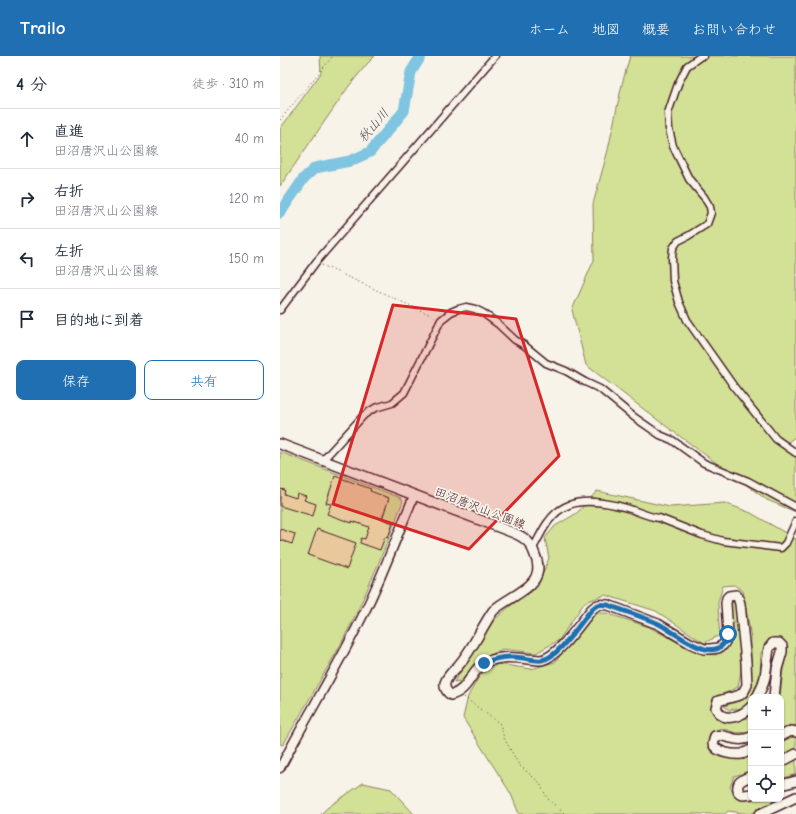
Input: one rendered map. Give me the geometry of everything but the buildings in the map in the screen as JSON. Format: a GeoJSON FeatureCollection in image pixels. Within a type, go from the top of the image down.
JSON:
{"type":"FeatureCollection","features":[{"type":"Feature","properties":{"kind":"main road","name":"田沼唐沢山公園線"},"geometry":{"type":"LineString","coordinates":[[280,444],[514,533],[523,537],[533,548]]}},
{"type":"Feature","properties":{"kind":"main road"},"geometry":{"type":"LineString","coordinates":[[533,548],[538,566],[537,574],[533,582],[493,611],[467,655],[448,676],[445,682],[447,692],[451,696],[464,688],[478,668],[484,663],[500,658],[512,657],[540,660],[546,659],[553,655],[560,649],[592,609],[600,604],[608,605],[658,624],[690,643],[704,649],[718,648],[723,645],[728,634],[727,598],[729,596],[736,595],[740,604],[747,685],[740,695],[718,701],[716,708],[719,713],[730,717],[737,716],[748,710]]}},
{"type":"Feature","properties":{"kind":"main road"},"geometry":{"type":"LineString","coordinates":[[758,694],[765,677],[769,648],[773,643],[778,643],[782,646],[782,652],[777,669],[774,694]]}},
{"type":"Feature","properties":{"kind":"main road"},"geometry":{"type":"LineString","coordinates":[[784,734],[791,731],[796,732]]}},
{"type":"Feature","properties":{"kind":"main road"},"geometry":{"type":"LineString","coordinates":[[748,738],[732,739],[720,735],[715,736],[713,744],[719,751],[728,753],[742,754],[748,751]]}},
{"type":"Feature","properties":{"kind":"main road"},"geometry":{"type":"LineString","coordinates":[[784,760],[796,754]]}},
{"type":"Feature","properties":{"kind":"main road"},"geometry":{"type":"LineString","coordinates":[[748,778],[740,782],[737,787],[740,794],[744,796],[748,795]]}},
{"type":"Feature","properties":{"kind":"main road"},"geometry":{"type":"LineString","coordinates":[[784,784],[796,781]]}},
{"type":"Feature","properties":{"kind":"main road"},"geometry":{"type":"LineString","coordinates":[[760,814],[796,797]]}},
{"type":"Feature","properties":{"kind":"street"},"geometry":{"type":"LineString","coordinates":[[280,310],[316,262],[495,56]]}},
{"type":"Feature","properties":{"kind":"street"},"geometry":{"type":"LineString","coordinates":[[704,56],[701,56],[687,66],[678,84],[668,113],[669,129],[673,146],[688,179],[704,197],[710,207],[711,213],[708,224],[678,241],[673,248],[673,281],[679,302],[687,320],[726,375],[776,439],[796,453]]}},
{"type":"Feature","properties":{"kind":"street"},"geometry":{"type":"LineString","coordinates":[[322,460],[364,415],[375,408],[392,403],[404,393],[441,320],[458,308],[466,307],[483,313],[498,324],[515,340],[524,345],[546,363],[566,371],[600,389],[634,417],[660,435],[672,440],[704,463],[748,481],[796,507]]}},
{"type":"Feature","properties":{"kind":"street"},"geometry":{"type":"LineString","coordinates":[[280,768],[301,727],[361,621],[414,496]]}},
{"type":"Feature","properties":{"kind":"street"},"geometry":{"type":"LineString","coordinates":[[533,548],[548,522],[562,509],[578,502],[604,502],[659,518],[702,535],[723,541],[774,548],[781,548],[786,543],[796,521]]}},
{"type":"Feature","properties":{"kind":"path"},"geometry":{"type":"LineString","coordinates":[[280,120],[334,56]]}},
{"type":"Feature","properties":{"kind":"path"},"geometry":{"type":"LineString","coordinates":[[316,262],[441,320]]}},
{"type":"Feature","properties":{"kind":"path"},"geometry":{"type":"LineString","coordinates":[[458,693],[500,724],[504,738],[519,764],[539,782],[548,799],[565,814]]}},
{"type":"Feature","properties":{"kind":"highlighted area"},"geometry":{"type":"Polygon","coordinates":[[[393,305],[516,319],[559,456],[469,549],[333,504],[393,305]]]}},
{"type":"Feature","properties":{"kind":"green space"},"geometry":{"type":"Polygon","coordinates":[[[320,56],[375,56],[349,86],[280,186],[280,129],[321,73],[320,56]]]}},
{"type":"Feature","properties":{"kind":"green space"},"geometry":{"type":"Polygon","coordinates":[[[630,56],[796,56],[796,436],[787,443],[796,449],[796,512],[767,500],[659,421],[586,365],[572,310],[594,260],[593,204],[608,150],[622,84],[630,56]]]}},
{"type":"Feature","properties":{"kind":"green space"},"geometry":{"type":"Polygon","coordinates":[[[280,452],[401,498],[403,501],[350,627],[283,745],[280,744],[280,452]]]}},
{"type":"Feature","properties":{"kind":"green space"},"geometry":{"type":"Polygon","coordinates":[[[597,491],[670,507],[725,503],[751,513],[796,539],[796,726],[789,725],[784,729],[784,694],[780,694],[783,669],[788,646],[781,638],[768,641],[761,653],[760,675],[752,694],[748,694],[748,701],[744,708],[729,710],[724,706],[747,698],[751,678],[751,638],[743,591],[734,585],[723,586],[718,602],[720,635],[704,643],[656,611],[605,595],[585,602],[559,640],[536,653],[502,649],[476,663],[461,681],[454,682],[493,621],[509,607],[538,586],[549,558],[545,538],[555,526],[577,513],[597,491]]]}},
{"type":"Feature","properties":{"kind":"green space"},"geometry":{"type":"Polygon","coordinates":[[[732,602],[734,602],[738,608],[741,671],[738,687],[715,698],[714,708],[721,721],[748,718],[748,732],[736,733],[721,728],[710,733],[708,744],[714,752],[748,753],[748,772],[734,776],[730,787],[738,797],[748,800],[748,802],[772,802],[772,805],[750,814],[728,811],[725,814],[519,814],[511,794],[463,718],[468,696],[480,675],[498,664],[531,669],[555,662],[594,613],[606,613],[649,627],[698,653],[716,655],[729,645],[731,629],[729,607],[732,602]]]}},
{"type":"Feature","properties":{"kind":"green space"},"geometry":{"type":"Polygon","coordinates":[[[790,736],[796,737],[796,747],[792,751],[784,755],[784,739],[790,736]]]}},
{"type":"Feature","properties":{"kind":"green space"},"geometry":{"type":"Polygon","coordinates":[[[796,759],[796,774],[784,778],[784,765],[796,759]]]}},
{"type":"Feature","properties":{"kind":"green space"},"geometry":{"type":"Polygon","coordinates":[[[363,783],[391,789],[414,814],[321,814],[327,808],[363,783]]]}},
{"type":"Feature","properties":{"kind":"waterway","name":"秋山川"},"geometry":{"type":"LineString","coordinates":[[280,213],[304,178],[315,168],[350,161],[370,152],[404,111],[411,72],[421,56]]}},
{"type":"Feature","properties":{"kind":"route"},"geometry":{"type":"LineString","coordinates":[[484,663],[500,658],[512,657],[540,660],[546,659],[560,649],[592,609],[600,604],[608,605],[658,624],[690,643],[704,649],[710,650],[723,645],[728,634]]}}]}
